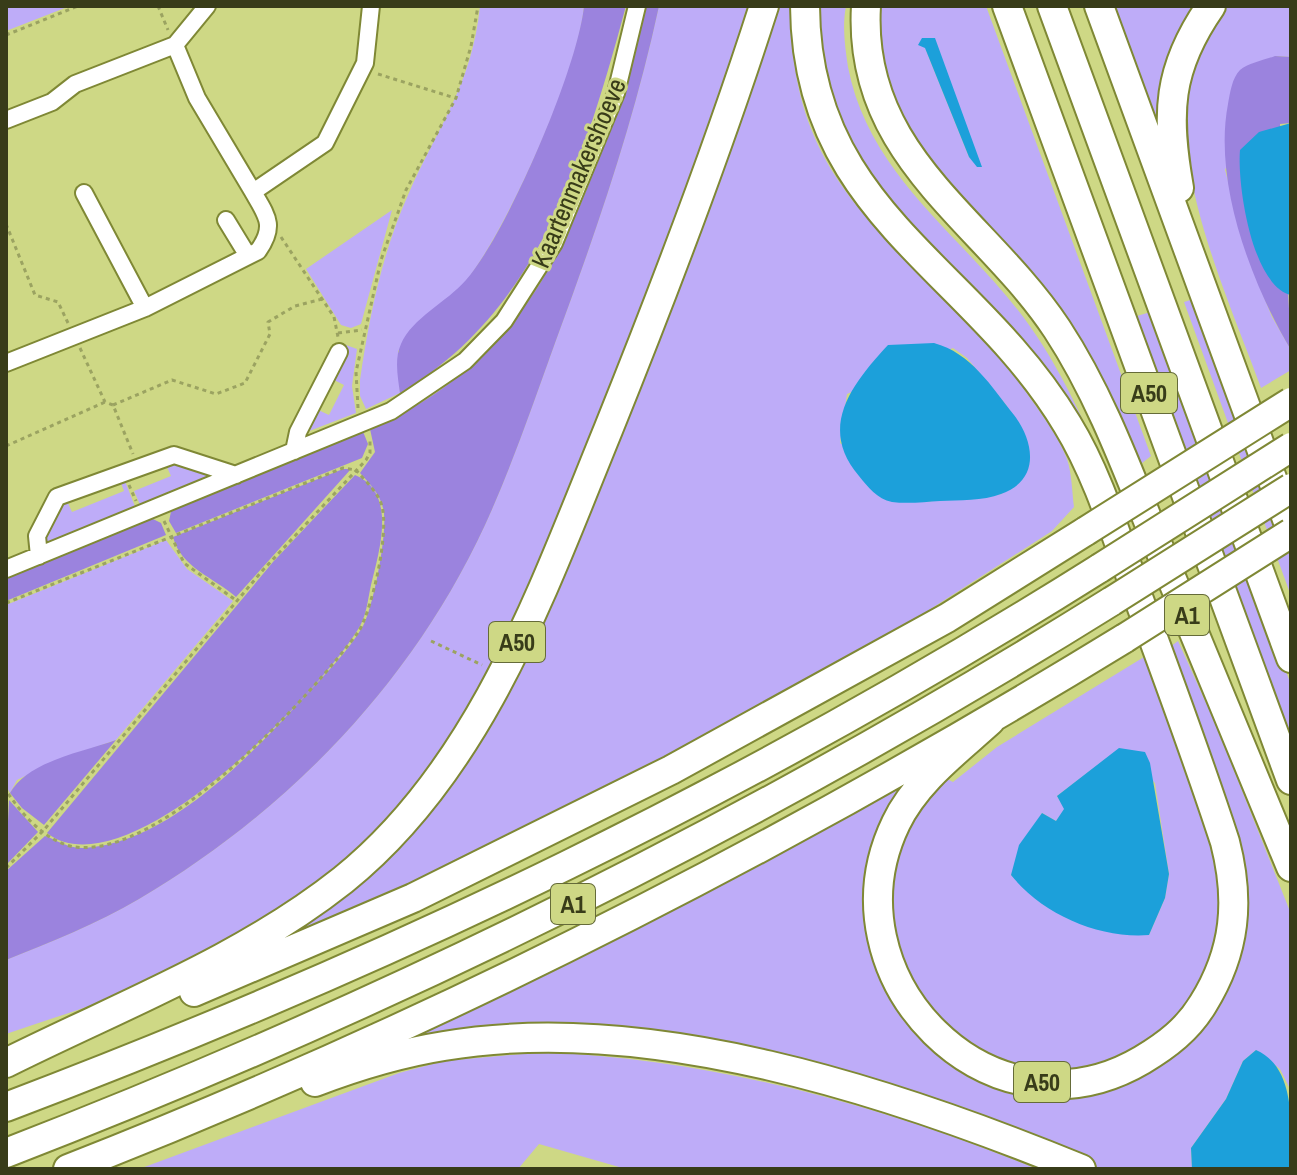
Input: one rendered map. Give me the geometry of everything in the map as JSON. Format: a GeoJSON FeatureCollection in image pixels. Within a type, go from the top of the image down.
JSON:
{"type":"FeatureCollection","features":[{"type":"Feature","properties":{"kind":"highway","name":"A50"},"geometry":{"type":"LineString","coordinates":[[6,1063],[142,999],[260,938],[345,878],[381,845],[435,784],[487,702],[590,474],[698,200],[764,6]]}},
{"type":"Feature","properties":{"kind":"highway","name":"A50"},"geometry":{"type":"LineString","coordinates":[[805,6],[806,48],[814,84],[829,133],[848,168],[893,228],[982,314],[1029,367],[1085,458],[1225,842],[1235,898],[1234,928],[1224,965],[1194,1020],[1165,1046],[1129,1068],[1092,1080],[1051,1083],[1021,1080],[990,1071],[951,1050],[930,1031],[897,986],[886,953],[878,897],[896,822],[919,789],[990,721]]}},
{"type":"Feature","properties":{"kind":"highway","name":"A1"},"geometry":{"type":"LineString","coordinates":[[866,6],[870,69],[878,98],[896,137],[929,184],[1044,310],[1095,398],[1291,867]]}},
{"type":"Feature","properties":{"kind":"highway","name":"A50"},"geometry":{"type":"LineString","coordinates":[[1007,6],[1291,780]]}},
{"type":"Feature","properties":{"kind":"highway","name":"A50"},"geometry":{"type":"LineString","coordinates":[[1052,6],[1291,658]]}},
{"type":"Feature","properties":{"kind":"highway"},"geometry":{"type":"LineString","coordinates":[[1099,6],[1291,532]]}},
{"type":"Feature","properties":{"kind":"highway"},"geometry":{"type":"LineString","coordinates":[[1181,233],[1180,194],[1171,144],[1171,93],[1183,52],[1211,6]]}},
{"type":"Feature","properties":{"kind":"highway"},"geometry":{"type":"LineString","coordinates":[[6,1063],[166,1004],[413,898],[550,832],[781,713],[947,618],[1291,402]]}},
{"type":"Feature","properties":{"kind":"highway","name":"A1"},"geometry":{"type":"LineString","coordinates":[[6,1107],[309,986],[538,882],[660,822],[867,710],[1291,447]]}},
{"type":"Feature","properties":{"kind":"highway","name":"A1"},"geometry":{"type":"LineString","coordinates":[[6,1153],[391,992],[728,826],[881,741],[1291,488]]}},
{"type":"Feature","properties":{"kind":"highway","name":"A1"},"geometry":{"type":"LineString","coordinates":[[68,1169],[144,1139],[462,998],[767,844],[990,721],[1291,532]]}},
{"type":"Feature","properties":{"kind":"highway","name":"A1"},"geometry":{"type":"LineString","coordinates":[[144,1139],[390,1057],[445,1045],[558,1037],[669,1048],[863,1091],[950,1117],[1081,1169]]}},
{"type":"Feature","properties":{"kind":"street"},"geometry":{"type":"LineString","coordinates":[[6,120],[52,102],[75,84],[175,45],[207,6]]}},
{"type":"Feature","properties":{"kind":"street"},"geometry":{"type":"LineString","coordinates":[[253,192],[325,143],[363,70],[371,6]]}},
{"type":"Feature","properties":{"kind":"street","name":"Kaartenmakershoeve"},"geometry":{"type":"LineString","coordinates":[[6,569],[363,423],[416,397],[465,361],[504,321],[554,243],[616,93],[637,6]]}},
{"type":"Feature","properties":{"kind":"street"},"geometry":{"type":"LineString","coordinates":[[6,363],[145,308],[258,251],[269,236],[268,222],[197,98],[175,45]]}},
{"type":"Feature","properties":{"kind":"street"},"geometry":{"type":"LineString","coordinates":[[84,193],[145,308]]}},
{"type":"Feature","properties":{"kind":"street"},"geometry":{"type":"LineString","coordinates":[[226,220],[248,256]]}},
{"type":"Feature","properties":{"kind":"street"},"geometry":{"type":"LineString","coordinates":[[294,451],[298,432],[339,352]]}},
{"type":"Feature","properties":{"kind":"street"},"geometry":{"type":"LineString","coordinates":[[39,556],[37,536],[57,497],[174,455],[236,475]]}},
{"type":"Feature","properties":{"kind":"path"},"geometry":{"type":"LineString","coordinates":[[6,35],[78,6]]}},
{"type":"Feature","properties":{"kind":"path"},"geometry":{"type":"LineString","coordinates":[[158,6],[175,45]]}},
{"type":"Feature","properties":{"kind":"path"},"geometry":{"type":"LineString","coordinates":[[6,868],[43,831],[294,534],[370,453],[355,393],[364,330],[394,221],[456,98],[471,46],[478,6]]}},
{"type":"Feature","properties":{"kind":"path"},"geometry":{"type":"LineString","coordinates":[[363,70],[456,98]]}},
{"type":"Feature","properties":{"kind":"path"},"geometry":{"type":"LineString","coordinates":[[268,222],[334,317],[339,352]]}},
{"type":"Feature","properties":{"kind":"path"},"geometry":{"type":"LineString","coordinates":[[6,224],[35,295],[58,302],[105,402],[113,405],[172,380],[216,394],[245,383],[270,334],[268,322],[295,306],[322,299]]}},
{"type":"Feature","properties":{"kind":"path"},"geometry":{"type":"LineString","coordinates":[[338,333],[364,330]]}},
{"type":"Feature","properties":{"kind":"path"},"geometry":{"type":"LineString","coordinates":[[6,446],[105,402]]}},
{"type":"Feature","properties":{"kind":"path"},"geometry":{"type":"LineString","coordinates":[[113,405],[141,514]]}},
{"type":"Feature","properties":{"kind":"path"},"geometry":{"type":"LineString","coordinates":[[6,603],[343,468],[356,470],[382,505],[382,545],[364,621],[326,672],[221,778],[157,822],[85,847],[68,845],[43,831],[6,790]]}},
{"type":"Feature","properties":{"kind":"path"},"geometry":{"type":"LineString","coordinates":[[159,506],[177,554],[192,570],[237,601]]}},
{"type":"Feature","properties":{"kind":"path"},"geometry":{"type":"LineString","coordinates":[[431,641],[485,667]]}},
{"type":"Feature","properties":{"kind":"shaded area"},"geometry":{"type":"Polygon","coordinates":[[[6,6],[70,6],[6,31],[6,6]]]}},
{"type":"Feature","properties":{"kind":"shaded area"},"geometry":{"type":"Polygon","coordinates":[[[480,6],[584,6],[579,35],[556,106],[504,220],[462,286],[398,351],[400,393],[366,409],[360,396],[360,380],[384,263],[408,195],[462,82],[476,34],[480,6]]]}},
{"type":"Feature","properties":{"kind":"shaded area"},"geometry":{"type":"Polygon","coordinates":[[[584,6],[626,6],[594,117],[550,224],[522,273],[489,319],[448,359],[400,393],[398,356],[406,335],[466,280],[483,257],[520,189],[569,68],[584,6]]]}},
{"type":"Feature","properties":{"kind":"shaded area"},"geometry":{"type":"Polygon","coordinates":[[[644,6],[659,6],[626,134],[585,260],[495,503],[455,583],[421,638],[383,690],[340,738],[295,784],[246,826],[194,864],[123,908],[6,960],[6,871],[45,836],[69,846],[85,848],[117,842],[148,830],[178,813],[207,792],[260,744],[357,636],[371,603],[384,532],[382,503],[360,473],[375,452],[370,429],[433,395],[484,354],[525,306],[558,253],[584,195],[626,71],[644,6]]]}},
{"type":"Feature","properties":{"kind":"shaded area"},"geometry":{"type":"Polygon","coordinates":[[[659,6],[751,6],[675,218],[550,537],[498,652],[469,708],[436,761],[400,808],[361,849],[288,906],[207,954],[134,989],[6,1034],[6,960],[123,908],[194,864],[246,826],[295,784],[340,738],[383,690],[421,638],[455,583],[485,525],[522,435],[613,176],[659,6]]]}},
{"type":"Feature","properties":{"kind":"shaded area"},"geometry":{"type":"Polygon","coordinates":[[[770,6],[792,6],[796,74],[812,131],[837,179],[870,222],[988,343],[1026,392],[1064,451],[1074,507],[1052,531],[856,657],[629,781],[272,949],[268,941],[465,747],[770,6]],[[953,348],[847,394],[840,443],[923,502],[1002,494],[1007,406],[967,358],[953,348]]]}},
{"type":"Feature","properties":{"kind":"shaded area"},"geometry":{"type":"Polygon","coordinates":[[[811,6],[846,6],[844,29],[848,67],[859,106],[876,141],[921,202],[999,288],[1038,337],[1073,399],[1112,486],[901,228],[842,145],[811,6]]]}},
{"type":"Feature","properties":{"kind":"shaded area"},"geometry":{"type":"Polygon","coordinates":[[[878,6],[986,6],[1151,456],[1137,467],[911,141],[879,61],[878,6]],[[925,48],[969,157],[981,167],[925,48]]]}},
{"type":"Feature","properties":{"kind":"shaded area"},"geometry":{"type":"Polygon","coordinates":[[[1115,6],[1203,6],[1162,124],[1155,126],[1115,6]]]}},
{"type":"Feature","properties":{"kind":"shaded area"},"geometry":{"type":"Polygon","coordinates":[[[1225,6],[1291,6],[1291,57],[1275,56],[1225,170],[1252,268],[1272,317],[1291,350],[1291,370],[1261,388],[1209,247],[1195,194],[1186,141],[1186,90],[1198,45],[1225,6]]]}},
{"type":"Feature","properties":{"kind":"shaded area"},"geometry":{"type":"Polygon","coordinates":[[[1275,56],[1291,57],[1291,123],[1280,124],[1291,350],[1250,263],[1239,231],[1226,166],[1225,134],[1235,77],[1243,68],[1275,56]]]}},
{"type":"Feature","properties":{"kind":"shaded area"},"geometry":{"type":"Polygon","coordinates":[[[392,210],[361,324],[351,328],[341,325],[306,269],[392,210]]]}},
{"type":"Feature","properties":{"kind":"shaded area"},"geometry":{"type":"Polygon","coordinates":[[[1197,298],[1291,555],[1291,596],[1184,302],[1197,298]]]}},
{"type":"Feature","properties":{"kind":"shaded area"},"geometry":{"type":"Polygon","coordinates":[[[1154,311],[1291,685],[1291,754],[1130,318],[1154,311]]]}},
{"type":"Feature","properties":{"kind":"shaded area"},"geometry":{"type":"Polygon","coordinates":[[[346,345],[357,349],[352,386],[356,413],[304,433],[316,409],[329,415],[344,385],[332,379],[346,345]]]}},
{"type":"Feature","properties":{"kind":"shaded area"},"geometry":{"type":"Polygon","coordinates":[[[362,429],[368,444],[362,458],[176,533],[169,521],[172,507],[362,429]]]}},
{"type":"Feature","properties":{"kind":"shaded area"},"geometry":{"type":"Polygon","coordinates":[[[173,461],[210,473],[212,478],[141,507],[134,491],[171,476],[166,465],[173,461]]]}},
{"type":"Feature","properties":{"kind":"shaded area"},"geometry":{"type":"Polygon","coordinates":[[[343,469],[351,469],[236,597],[191,565],[177,548],[173,537],[343,469]]]}},
{"type":"Feature","properties":{"kind":"shaded area"},"geometry":{"type":"Polygon","coordinates":[[[355,475],[377,495],[381,509],[381,540],[367,606],[360,626],[307,694],[266,736],[219,777],[171,812],[124,836],[82,845],[47,833],[273,562],[355,475]]]}},
{"type":"Feature","properties":{"kind":"shaded area"},"geometry":{"type":"Polygon","coordinates":[[[123,476],[136,509],[49,545],[44,534],[61,502],[67,501],[72,512],[124,491],[119,478],[123,476]]]}},
{"type":"Feature","properties":{"kind":"shaded area"},"geometry":{"type":"Polygon","coordinates":[[[149,517],[161,523],[166,535],[6,601],[6,575],[149,517]]]}},
{"type":"Feature","properties":{"kind":"shaded area"},"geometry":{"type":"Polygon","coordinates":[[[166,540],[187,569],[233,601],[116,740],[58,760],[17,780],[10,793],[6,786],[6,605],[166,540]]]}},
{"type":"Feature","properties":{"kind":"shaded area"},"geometry":{"type":"Polygon","coordinates":[[[1178,641],[1216,725],[1291,914],[1291,1091],[1280,1069],[1256,1050],[1243,1061],[1226,1099],[1191,1148],[1192,1169],[1087,1169],[994,1130],[589,1036],[317,1078],[624,932],[775,854],[924,771],[872,925],[980,1073],[1145,1067],[1239,934],[1166,650],[1178,641]]]}},
{"type":"Feature","properties":{"kind":"shaded area"},"geometry":{"type":"Polygon","coordinates":[[[1144,657],[1205,816],[1220,879],[1222,905],[1212,959],[1196,992],[1173,1020],[1160,1032],[1105,1062],[1050,1069],[998,1057],[953,1030],[918,990],[897,941],[892,885],[909,827],[947,779],[953,782],[997,747],[1144,657]],[[1120,748],[1057,796],[1065,809],[1056,821],[1042,813],[1011,875],[1044,905],[1149,935],[1165,898],[1169,874],[1155,783],[1120,748]]]}},
{"type":"Feature","properties":{"kind":"shaded area"},"geometry":{"type":"Polygon","coordinates":[[[116,740],[44,825],[22,808],[10,793],[18,782],[43,765],[116,740]]]}},
{"type":"Feature","properties":{"kind":"shaded area"},"geometry":{"type":"Polygon","coordinates":[[[9,800],[38,832],[6,865],[9,800]]]}},
{"type":"Feature","properties":{"kind":"shaded area"},"geometry":{"type":"Polygon","coordinates":[[[545,1052],[671,1065],[796,1090],[918,1125],[1037,1169],[626,1169],[539,1144],[518,1169],[139,1169],[399,1073],[444,1061],[545,1052]]]}},
{"type":"Feature","properties":{"kind":"water"},"geometry":{"type":"Polygon","coordinates":[[[922,38],[935,38],[982,167],[977,167],[969,157],[925,48],[918,45],[922,38]]]}},
{"type":"Feature","properties":{"kind":"water"},"geometry":{"type":"Polygon","coordinates":[[[1291,123],[1291,295],[1277,288],[1257,254],[1241,186],[1240,150],[1259,132],[1291,123]]]}},
{"type":"Feature","properties":{"kind":"water"},"geometry":{"type":"Polygon","coordinates":[[[934,343],[959,354],[970,363],[1021,425],[1030,459],[1028,470],[1014,488],[979,499],[892,502],[873,492],[847,458],[840,423],[852,390],[863,375],[888,345],[934,343]]]}},
{"type":"Feature","properties":{"kind":"water"},"geometry":{"type":"Polygon","coordinates":[[[1119,748],[1145,752],[1150,763],[1169,874],[1165,898],[1149,935],[1111,933],[1073,921],[1039,901],[1011,875],[1019,845],[1042,813],[1056,821],[1064,809],[1057,796],[1119,748]]]}},
{"type":"Feature","properties":{"kind":"water"},"geometry":{"type":"Polygon","coordinates":[[[1256,1050],[1279,1070],[1285,1085],[1291,1118],[1291,1169],[1192,1169],[1191,1148],[1226,1099],[1243,1061],[1256,1050]]]}}]}
